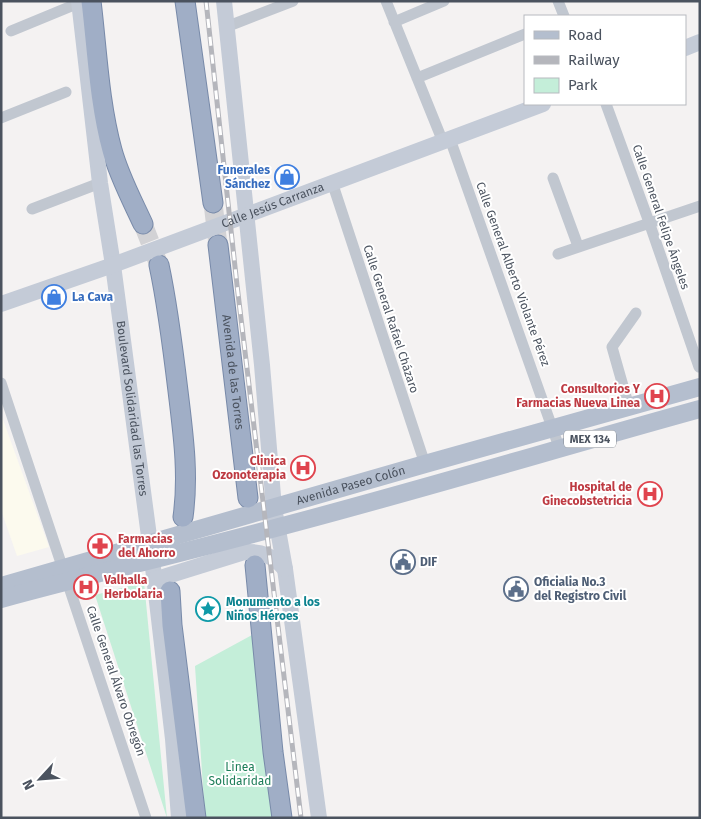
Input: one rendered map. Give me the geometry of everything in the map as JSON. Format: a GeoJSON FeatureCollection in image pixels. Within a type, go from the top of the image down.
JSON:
{"type":"FeatureCollection","features":[{"type":"Feature","properties":{"kind":"highway"},"geometry":{"type":"LineString","coordinates":[[185,1],[213,203]]}},
{"type":"Feature","properties":{"kind":"highway"},"geometry":{"type":"LineString","coordinates":[[83,2],[108,137],[117,166],[144,224]]}},
{"type":"Feature","properties":{"kind":"highway","name":"Avenida de las Torres"},"geometry":{"type":"LineString","coordinates":[[218,245],[248,498]]}},
{"type":"Feature","properties":{"kind":"highway"},"geometry":{"type":"LineString","coordinates":[[159,266],[166,298],[186,462],[186,494],[182,517]]}},
{"type":"Feature","properties":{"kind":"highway"},"geometry":{"type":"LineString","coordinates":[[255,564],[282,818]]}},
{"type":"Feature","properties":{"kind":"highway"},"geometry":{"type":"LineString","coordinates":[[170,591],[172,625],[196,818]]}},
{"type":"Feature","properties":{"kind":"main road"},"geometry":{"type":"LineString","coordinates":[[224,1],[262,365],[274,508],[285,569],[319,818]]}},
{"type":"Feature","properties":{"kind":"main road","name":"Boulevard Solidaridad las Torres"},"geometry":{"type":"LineString","coordinates":[[83,2],[100,183],[113,265],[151,551],[173,739],[179,818]]}},
{"type":"Feature","properties":{"kind":"main road"},"geometry":{"type":"LineString","coordinates":[[686,48],[700,42]]}},
{"type":"Feature","properties":{"kind":"main road","name":"Calle Jesús Carranza"},"geometry":{"type":"LineString","coordinates":[[1,304],[113,265],[540,105]]}},
{"type":"Feature","properties":{"kind":"main road","name":"Avenida Paseo Colón"},"geometry":{"type":"LineString","coordinates":[[1,586],[66,574],[151,551],[274,508],[700,387]]}},
{"type":"Feature","properties":{"kind":"main road","name":"Avenida Paseo Colón"},"geometry":{"type":"LineString","coordinates":[[151,551],[277,528],[700,409]]}},
{"type":"Feature","properties":{"kind":"main road"},"geometry":{"type":"LineString","coordinates":[[474,451],[481,472]]}},
{"type":"Feature","properties":{"kind":"main road"},"geometry":{"type":"LineString","coordinates":[[154,580],[236,554],[252,552],[270,555],[285,569]]}},
{"type":"Feature","properties":{"kind":"main road","name":"Avenida Paseo Colón"},"geometry":{"type":"LineString","coordinates":[[1,599],[66,574]]}},
{"type":"Feature","properties":{"kind":"street"},"geometry":{"type":"LineString","coordinates":[[226,27],[293,1]]}},
{"type":"Feature","properties":{"kind":"street","name":"Calle General Alberto Violante Pérez"},"geometry":{"type":"LineString","coordinates":[[386,1],[417,78],[447,141],[559,448]]}},
{"type":"Feature","properties":{"kind":"street"},"geometry":{"type":"LineString","coordinates":[[394,22],[444,1]]}},
{"type":"Feature","properties":{"kind":"street"},"geometry":{"type":"LineString","coordinates":[[558,1],[564,15]]}},
{"type":"Feature","properties":{"kind":"street"},"geometry":{"type":"LineString","coordinates":[[11,31],[83,2]]}},
{"type":"Feature","properties":{"kind":"street"},"geometry":{"type":"LineString","coordinates":[[417,78],[524,34]]}},
{"type":"Feature","properties":{"kind":"street"},"geometry":{"type":"LineString","coordinates":[[1,118],[66,92]]}},
{"type":"Feature","properties":{"kind":"street","name":"Calle General Felipe Ángeles"},"geometry":{"type":"LineString","coordinates":[[606,105],[699,367]]}},
{"type":"Feature","properties":{"kind":"street"},"geometry":{"type":"LineString","coordinates":[[553,178],[578,246]]}},
{"type":"Feature","properties":{"kind":"street","name":"Calle General Rafael Cházaro"},"geometry":{"type":"LineString","coordinates":[[332,182],[425,464]]}},
{"type":"Feature","properties":{"kind":"street"},"geometry":{"type":"LineString","coordinates":[[32,209],[100,183]]}},
{"type":"Feature","properties":{"kind":"street"},"geometry":{"type":"LineString","coordinates":[[558,254],[700,206]]}},
{"type":"Feature","properties":{"kind":"street"},"geometry":{"type":"LineString","coordinates":[[629,407],[612,347],[636,313]]}},
{"type":"Feature","properties":{"kind":"street","name":"Calle General Álvaro Obregón"},"geometry":{"type":"LineString","coordinates":[[1,383],[146,818]]}},
{"type":"Feature","properties":{"kind":"shaded area"},"geometry":{"type":"Polygon","coordinates":[[[1,414],[49,547],[17,556],[1,510],[1,414]]]}},
{"type":"Feature","properties":{"kind":"green space"},"geometry":{"type":"Polygon","coordinates":[[[144,582],[167,818],[95,595],[144,582]]]}},
{"type":"Feature","properties":{"kind":"green space","name":"Linea Solidaridad"},"geometry":{"type":"Polygon","coordinates":[[[252,635],[286,818],[205,818],[195,666],[252,635]]]}},
{"type":"Feature","properties":{"kind":"tunnel"},"geometry":{"type":"LineString","coordinates":[[213,203],[218,245]]}},
{"type":"Feature","properties":{"kind":"tunnel"},"geometry":{"type":"LineString","coordinates":[[143,224],[159,265]]}},
{"type":"Feature","properties":{"kind":"railway"},"geometry":{"type":"LineString","coordinates":[[206,1],[237,285],[301,818]]}},
{"type":"Feature","properties":{"kind":"place","name":"Funerales Sánchez"},"geometry":{"type":"Point","coordinates":[287,177]}},
{"type":"Feature","properties":{"kind":"place","name":"La Cava"},"geometry":{"type":"Point","coordinates":[54,297]}},
{"type":"Feature","properties":{"kind":"place","name":"Consultorios Y Farmacias Nueva Linea"},"geometry":{"type":"Point","coordinates":[657,396]}},
{"type":"Feature","properties":{"kind":"place","name":"Clinica Ozonoterapia"},"geometry":{"type":"Point","coordinates":[303,468]}},
{"type":"Feature","properties":{"kind":"place","name":"Hospital de Ginecobstetricia"},"geometry":{"type":"Point","coordinates":[650,494]}},
{"type":"Feature","properties":{"kind":"place","name":"Farmacias del Ahorro"},"geometry":{"type":"Point","coordinates":[100,546]}},
{"type":"Feature","properties":{"kind":"place","name":"DIF"},"geometry":{"type":"Point","coordinates":[403,562]}},
{"type":"Feature","properties":{"kind":"place","name":"Valhalla Herbolaria"},"geometry":{"type":"Point","coordinates":[86,587]}},
{"type":"Feature","properties":{"kind":"place","name":"Oficialia No.3 del Registro Civil"},"geometry":{"type":"Point","coordinates":[516,589]}},
{"type":"Feature","properties":{"kind":"place","name":"Monumento a los Niños Héroes"},"geometry":{"type":"Point","coordinates":[208,609]}}]}
